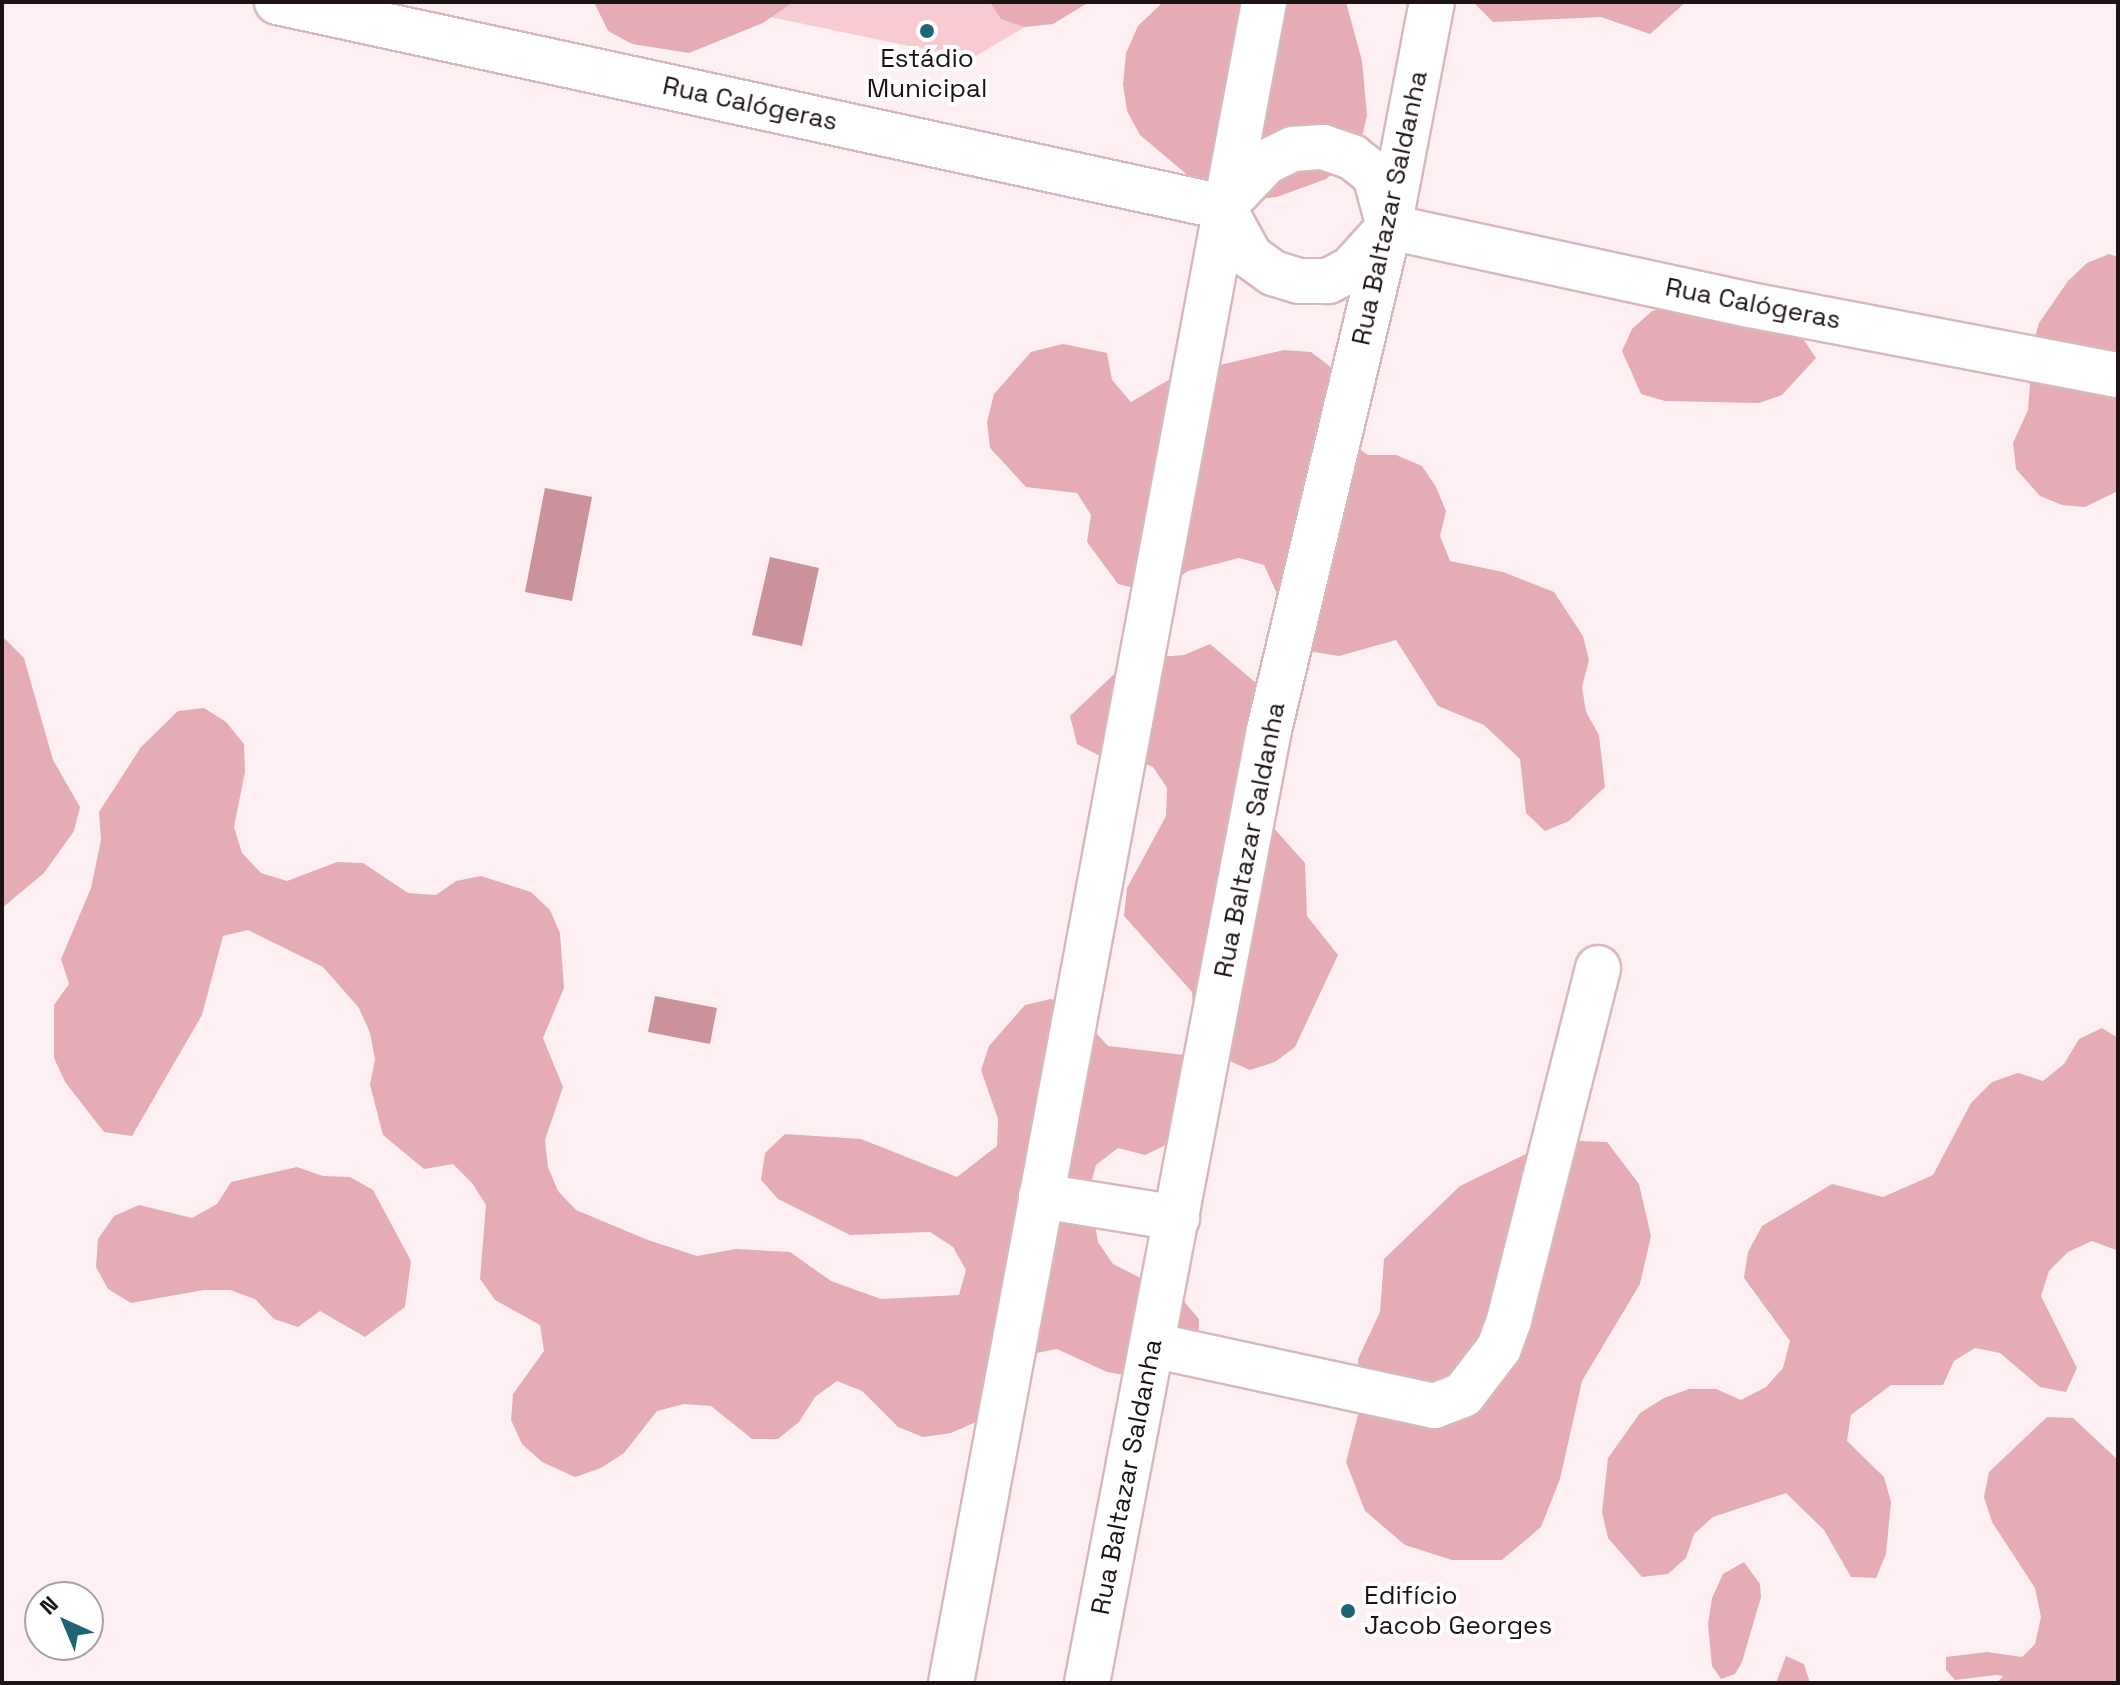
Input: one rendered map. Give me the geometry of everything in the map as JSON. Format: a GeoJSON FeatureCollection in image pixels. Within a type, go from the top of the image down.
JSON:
{"type":"FeatureCollection","features":[{"type":"Feature","properties":{"kind":"main road","name":"Rua Calógeras"},"geometry":{"type":"LineString","coordinates":[[277,2],[1223,207]]}},
{"type":"Feature","properties":{"kind":"main road"},"geometry":{"type":"LineString","coordinates":[[951,1683],[1223,207],[1264,2]]}},
{"type":"Feature","properties":{"kind":"main road","name":"Rua Baltazar Saldanha"},"geometry":{"type":"LineString","coordinates":[[1087,1683],[1269,730],[1389,227],[1432,2]]}},
{"type":"Feature","properties":{"kind":"main road"},"geometry":{"type":"LineString","coordinates":[[1323,147],[1352,157],[1375,175],[1389,227],[1351,269],[1328,281],[1299,281],[1273,273],[1250,256],[1223,207],[1266,162],[1293,149],[1323,147]]}},
{"type":"Feature","properties":{"kind":"main road","name":"Rua Calógeras"},"geometry":{"type":"LineString","coordinates":[[1389,227],[1750,305],[2118,375]]}},
{"type":"Feature","properties":{"kind":"main road"},"geometry":{"type":"LineString","coordinates":[[1152,1345],[1434,1406],[1463,1395],[1499,1348],[1509,1320],[1598,968]]}},
{"type":"Feature","properties":{"kind":"main road"},"geometry":{"type":"LineString","coordinates":[[1041,1196],[1177,1218]]}},
{"type":"Feature","properties":{"kind":"shaded area"},"geometry":{"type":"Polygon","coordinates":[[[594,2],[793,2],[763,23],[689,53],[632,44],[608,31],[594,2]]]}},
{"type":"Feature","properties":{"kind":"shaded area","name":"Estádio Municipal"},"geometry":{"type":"Polygon","coordinates":[[[699,2],[1067,2],[971,59],[699,2]]]}},
{"type":"Feature","properties":{"kind":"shaded area"},"geometry":{"type":"Polygon","coordinates":[[[990,2],[1089,2],[1053,24],[1025,27],[1001,19],[990,2]]]}},
{"type":"Feature","properties":{"kind":"shaded area"},"geometry":{"type":"Polygon","coordinates":[[[1163,2],[1346,2],[1362,61],[1367,115],[1361,142],[1346,163],[1326,179],[1277,197],[1251,200],[1198,184],[1140,135],[1127,111],[1123,84],[1126,53],[1138,26],[1163,2]]]}},
{"type":"Feature","properties":{"kind":"shaded area"},"geometry":{"type":"Polygon","coordinates":[[[1473,2],[1686,2],[1650,34],[1601,17],[1493,22],[1473,2]]]}},
{"type":"Feature","properties":{"kind":"shaded area"},"geometry":{"type":"Polygon","coordinates":[[[2109,254],[2118,257],[2118,491],[2085,507],[2062,505],[2040,496],[2016,469],[2013,443],[2028,410],[2030,385],[2025,372],[2039,323],[2068,281],[2087,263],[2109,254]]]}},
{"type":"Feature","properties":{"kind":"shaded area"},"geometry":{"type":"Polygon","coordinates":[[[1678,304],[1789,318],[1816,358],[1782,395],[1759,403],[1665,401],[1641,394],[1622,351],[1632,329],[1652,311],[1678,304]]]}},
{"type":"Feature","properties":{"kind":"shaded area"},"geometry":{"type":"Polygon","coordinates":[[[1063,344],[1107,353],[1112,380],[1131,402],[1177,375],[1284,350],[1311,352],[1332,368],[1352,444],[1368,455],[1396,455],[1422,466],[1436,487],[1446,511],[1440,536],[1450,561],[1503,572],[1554,592],[1583,636],[1589,660],[1582,687],[1586,712],[1599,735],[1605,787],[1569,821],[1545,831],[1526,813],[1520,759],[1484,725],[1438,706],[1396,640],[1339,656],[1314,652],[1296,635],[1264,565],[1239,558],[1188,571],[1167,585],[1142,590],[1118,584],[1087,542],[1091,515],[1077,493],[1026,487],[990,448],[987,422],[994,394],[1031,352],[1063,344]]]}},
{"type":"Feature","properties":{"kind":"shaded area"},"geometry":{"type":"Polygon","coordinates":[[[545,488],[592,497],[572,601],[525,592],[545,488]]]}},
{"type":"Feature","properties":{"kind":"shaded area"},"geometry":{"type":"Polygon","coordinates":[[[770,557],[819,568],[802,646],[752,635],[770,557]]]}},
{"type":"Feature","properties":{"kind":"shaded area"},"geometry":{"type":"Polygon","coordinates":[[[2,636],[24,658],[53,760],[80,807],[74,831],[44,873],[2,908],[2,636]]]}},
{"type":"Feature","properties":{"kind":"shaded area"},"geometry":{"type":"Polygon","coordinates":[[[1210,644],[1270,695],[1269,823],[1305,863],[1307,916],[1338,955],[1295,1047],[1275,1062],[1250,1070],[1225,1059],[1194,1019],[1192,992],[1124,916],[1127,888],[1166,816],[1167,788],[1153,767],[1127,756],[1100,756],[1077,744],[1070,716],[1130,659],[1184,655],[1210,644]]]}},
{"type":"Feature","properties":{"kind":"shaded area"},"geometry":{"type":"Polygon","coordinates":[[[204,708],[226,722],[244,744],[245,772],[234,827],[242,853],[261,873],[287,881],[337,862],[363,863],[408,893],[436,895],[456,881],[481,876],[531,892],[550,910],[560,933],[564,988],[543,1038],[563,1087],[545,1140],[548,1167],[558,1191],[576,1210],[648,1240],[697,1256],[736,1249],[790,1252],[831,1281],[881,1299],[959,1295],[966,1270],[953,1247],[930,1232],[850,1235],[778,1199],[761,1180],[765,1153],[785,1134],[861,1139],[957,1177],[997,1146],[998,1119],[981,1070],[989,1046],[1025,1005],[1051,999],[1074,1008],[1108,1046],[1210,1058],[1170,1143],[1145,1155],[1118,1148],[1096,1165],[1089,1190],[1098,1242],[1113,1264],[1182,1299],[1199,1319],[1198,1346],[1181,1367],[1159,1381],[1107,1372],[1057,1349],[1031,1354],[985,1418],[951,1433],[923,1437],[898,1427],[862,1391],[837,1381],[815,1397],[799,1422],[778,1439],[752,1439],[711,1406],[684,1404],[657,1411],[624,1453],[601,1468],[575,1477],[542,1462],[522,1444],[511,1420],[513,1394],[544,1351],[540,1325],[495,1300],[480,1279],[486,1205],[472,1183],[453,1164],[424,1169],[383,1135],[370,1085],[375,1059],[370,1033],[359,1008],[323,967],[248,930],[223,936],[202,1015],[132,1136],[104,1132],[65,1082],[54,1058],[54,1005],[69,984],[61,959],[91,888],[101,840],[99,812],[141,747],[178,711],[204,708]]]}},
{"type":"Feature","properties":{"kind":"shaded area"},"geometry":{"type":"Polygon","coordinates":[[[655,996],[717,1008],[710,1044],[648,1032],[655,996]]]}},
{"type":"Feature","properties":{"kind":"shaded area"},"geometry":{"type":"Polygon","coordinates":[[[2102,1028],[2118,1038],[2118,1256],[2116,1250],[2092,1241],[2068,1252],[2049,1271],[2041,1296],[2077,1368],[2066,1392],[2040,1387],[2000,1353],[1975,1348],[1954,1361],[1943,1385],[1891,1385],[1851,1415],[1847,1441],[1884,1477],[1891,1502],[1886,1554],[1876,1578],[1851,1577],[1824,1530],[1786,1493],[1713,1517],[1694,1534],[1686,1558],[1668,1574],[1642,1577],[1608,1538],[1602,1512],[1608,1458],[1640,1413],[1664,1398],[1689,1389],[1716,1389],[1741,1400],[1766,1387],[1783,1368],[1790,1341],[1744,1278],[1748,1252],[1762,1226],[1832,1184],[1883,1197],[1933,1175],[1971,1103],[1992,1082],[2018,1073],[2043,1081],[2064,1064],[2079,1039],[2102,1028]]]}},
{"type":"Feature","properties":{"kind":"shaded area"},"geometry":{"type":"Polygon","coordinates":[[[1555,1140],[1607,1142],[1639,1184],[1651,1236],[1640,1284],[1582,1381],[1560,1479],[1541,1527],[1502,1560],[1452,1560],[1405,1545],[1365,1511],[1346,1462],[1359,1411],[1358,1359],[1380,1312],[1384,1259],[1460,1186],[1555,1140]]]}},
{"type":"Feature","properties":{"kind":"shaded area"},"geometry":{"type":"Polygon","coordinates":[[[297,1167],[323,1176],[350,1177],[373,1190],[411,1261],[405,1307],[365,1337],[320,1311],[298,1327],[274,1319],[255,1299],[230,1290],[204,1290],[131,1303],[108,1289],[96,1267],[98,1239],[114,1216],[139,1205],[192,1218],[217,1204],[231,1182],[297,1167]]]}},
{"type":"Feature","properties":{"kind":"shaded area"},"geometry":{"type":"Polygon","coordinates":[[[2047,1417],[2073,1418],[2118,1460],[2118,1683],[1997,1683],[2003,1676],[1996,1675],[1955,1680],[1946,1670],[1946,1657],[1987,1652],[2022,1657],[2035,1644],[2041,1617],[2035,1588],[1992,1522],[1984,1497],[1989,1472],[2047,1417]]]}},
{"type":"Feature","properties":{"kind":"shaded area"},"geometry":{"type":"Polygon","coordinates":[[[1744,1562],[1760,1584],[1761,1597],[1742,1662],[1735,1674],[1721,1679],[1712,1666],[1708,1624],[1712,1598],[1723,1574],[1744,1562]]]}},
{"type":"Feature","properties":{"kind":"shaded area"},"geometry":{"type":"Polygon","coordinates":[[[1786,1656],[1804,1664],[1810,1683],[1776,1683],[1786,1656]]]}},
{"type":"Feature","properties":{"kind":"place","name":"Estádio Municipal"},"geometry":{"type":"Point","coordinates":[927,31]}},
{"type":"Feature","properties":{"kind":"place","name":"Edifício Jacob Georges"},"geometry":{"type":"Point","coordinates":[1348,1611]}}]}
